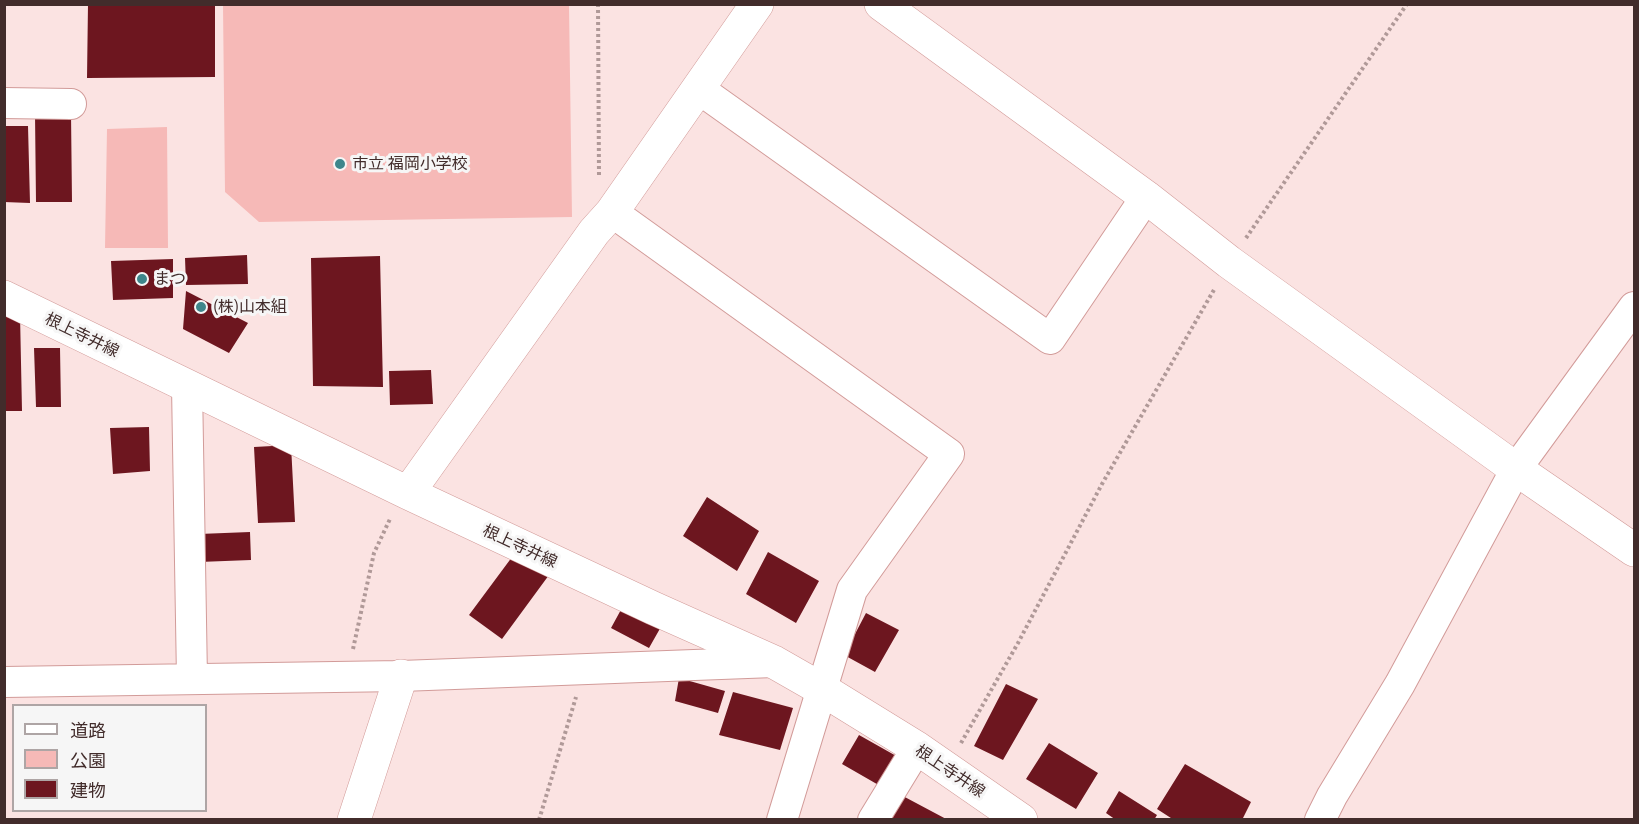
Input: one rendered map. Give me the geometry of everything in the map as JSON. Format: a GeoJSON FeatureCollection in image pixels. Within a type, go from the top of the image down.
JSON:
{"type":"FeatureCollection","features":[{"type":"Feature","properties":{"kind":"street"},"geometry":{"type":"LineString","coordinates":[[406,492],[594,232],[612,212],[757,4]]}},
{"type":"Feature","properties":{"kind":"street"},"geometry":{"type":"LineString","coordinates":[[881,4],[1146,197],[1229,262],[1516,469],[1635,550]]}},
{"type":"Feature","properties":{"kind":"street"},"geometry":{"type":"LineString","coordinates":[[699,89],[1050,339],[1146,197]]}},
{"type":"Feature","properties":{"kind":"street"},"geometry":{"type":"LineString","coordinates":[[4,103],[71,104]]}},
{"type":"Feature","properties":{"kind":"street"},"geometry":{"type":"LineString","coordinates":[[612,212],[949,454],[852,590],[782,819]]}},
{"type":"Feature","properties":{"kind":"street","name":"根上寺井線"},"geometry":{"type":"LineString","coordinates":[[4,297],[406,492],[774,662],[917,748],[1021,819]]}},
{"type":"Feature","properties":{"kind":"street"},"geometry":{"type":"LineString","coordinates":[[1320,819],[1400,684],[1516,469],[1635,308]]}},
{"type":"Feature","properties":{"kind":"street"},"geometry":{"type":"LineString","coordinates":[[187,386],[192,679]]}},
{"type":"Feature","properties":{"kind":"street"},"geometry":{"type":"LineString","coordinates":[[4,682],[401,676],[774,662]]}},
{"type":"Feature","properties":{"kind":"street"},"geometry":{"type":"LineString","coordinates":[[354,819],[401,676]]}},
{"type":"Feature","properties":{"kind":"street"},"geometry":{"type":"LineString","coordinates":[[873,819],[917,748]]}},
{"type":"Feature","properties":{"kind":"path"},"geometry":{"type":"LineString","coordinates":[[598,4],[599,189],[612,212]]}},
{"type":"Feature","properties":{"kind":"path"},"geometry":{"type":"LineString","coordinates":[[947,769],[1018,643],[1102,484],[1229,262],[1407,4]]}},
{"type":"Feature","properties":{"kind":"path"},"geometry":{"type":"LineString","coordinates":[[346,677],[374,553],[406,492]]}},
{"type":"Feature","properties":{"kind":"path"},"geometry":{"type":"LineString","coordinates":[[539,819],[584,669]]}},
{"type":"Feature","properties":{"kind":"green space"},"geometry":{"type":"Polygon","coordinates":[[[223,5],[569,5],[572,217],[259,222],[225,192],[223,5]]]}},
{"type":"Feature","properties":{"kind":"green space"},"geometry":{"type":"Polygon","coordinates":[[[167,127],[168,248],[105,248],[107,129],[167,127]]]}},
{"type":"Feature","properties":{"kind":"building"},"geometry":{"type":"Polygon","coordinates":[[[88,4],[215,4],[215,77],[87,78],[88,4]]]}},
{"type":"Feature","properties":{"kind":"building"},"geometry":{"type":"Polygon","coordinates":[[[71,113],[72,202],[36,202],[35,114],[71,113]]]}},
{"type":"Feature","properties":{"kind":"building"},"geometry":{"type":"Polygon","coordinates":[[[4,126],[28,126],[30,203],[4,202],[4,126]]]}},
{"type":"Feature","properties":{"kind":"building"},"geometry":{"type":"Polygon","coordinates":[[[247,255],[248,284],[186,285],[185,258],[247,255]]]}},
{"type":"Feature","properties":{"kind":"building"},"geometry":{"type":"Polygon","coordinates":[[[380,256],[383,387],[313,386],[311,258],[380,256]]]}},
{"type":"Feature","properties":{"kind":"building","name":"まつ"},"geometry":{"type":"Polygon","coordinates":[[[173,259],[173,298],[113,300],[111,261],[173,259]]]}},
{"type":"Feature","properties":{"kind":"building","name":"(株)山本組"},"geometry":{"type":"Polygon","coordinates":[[[186,291],[248,323],[229,353],[183,329],[186,291]]]}},
{"type":"Feature","properties":{"kind":"building"},"geometry":{"type":"Polygon","coordinates":[[[4,314],[20,314],[22,411],[4,411],[4,314]]]}},
{"type":"Feature","properties":{"kind":"building"},"geometry":{"type":"Polygon","coordinates":[[[34,348],[60,348],[61,407],[36,407],[34,348]]]}},
{"type":"Feature","properties":{"kind":"building"},"geometry":{"type":"Polygon","coordinates":[[[431,370],[433,404],[390,405],[389,371],[431,370]]]}},
{"type":"Feature","properties":{"kind":"building"},"geometry":{"type":"Polygon","coordinates":[[[149,427],[150,471],[113,474],[110,428],[149,427]]]}},
{"type":"Feature","properties":{"kind":"building"},"geometry":{"type":"Polygon","coordinates":[[[291,445],[295,522],[258,523],[254,447],[291,445]]]}},
{"type":"Feature","properties":{"kind":"building"},"geometry":{"type":"Polygon","coordinates":[[[707,497],[759,531],[737,571],[683,536],[707,497]]]}},
{"type":"Feature","properties":{"kind":"building"},"geometry":{"type":"Polygon","coordinates":[[[250,532],[251,560],[199,562],[199,534],[250,532]]]}},
{"type":"Feature","properties":{"kind":"building"},"geometry":{"type":"Polygon","coordinates":[[[768,552],[819,581],[796,623],[746,594],[768,552]]]}},
{"type":"Feature","properties":{"kind":"building"},"geometry":{"type":"Polygon","coordinates":[[[515,553],[549,575],[502,639],[469,615],[515,553]]]}},
{"type":"Feature","properties":{"kind":"building"},"geometry":{"type":"Polygon","coordinates":[[[623,606],[662,625],[649,648],[611,628],[623,606]]]}},
{"type":"Feature","properties":{"kind":"building"},"geometry":{"type":"Polygon","coordinates":[[[866,613],[899,630],[875,672],[844,655],[866,613]]]}},
{"type":"Feature","properties":{"kind":"building"},"geometry":{"type":"Polygon","coordinates":[[[679,678],[725,691],[718,713],[675,701],[679,678]]]}},
{"type":"Feature","properties":{"kind":"building"},"geometry":{"type":"Polygon","coordinates":[[[1006,684],[1038,699],[1003,760],[974,746],[1006,684]]]}},
{"type":"Feature","properties":{"kind":"building"},"geometry":{"type":"Polygon","coordinates":[[[733,692],[793,708],[780,750],[719,735],[733,692]]]}},
{"type":"Feature","properties":{"kind":"building"},"geometry":{"type":"Polygon","coordinates":[[[859,735],[898,757],[882,787],[842,764],[859,735]]]}},
{"type":"Feature","properties":{"kind":"building"},"geometry":{"type":"Polygon","coordinates":[[[1049,743],[1098,773],[1076,809],[1026,779],[1049,743]]]}},
{"type":"Feature","properties":{"kind":"building"},"geometry":{"type":"Polygon","coordinates":[[[1185,764],[1251,802],[1242,820],[1174,820],[1157,809],[1185,764]]]}},
{"type":"Feature","properties":{"kind":"building"},"geometry":{"type":"Polygon","coordinates":[[[1119,791],[1157,815],[1154,820],[1116,820],[1106,813],[1119,791]]]}},
{"type":"Feature","properties":{"kind":"building"},"geometry":{"type":"Polygon","coordinates":[[[901,795],[948,820],[888,820],[901,795]]]}},
{"type":"Feature","properties":{"kind":"place","name":"市立 福岡小学校"},"geometry":{"type":"Point","coordinates":[340,164]}},
{"type":"Feature","properties":{"kind":"place","name":"まつ"},"geometry":{"type":"Point","coordinates":[142,279]}},
{"type":"Feature","properties":{"kind":"place","name":"(株)山本組"},"geometry":{"type":"Point","coordinates":[201,307]}}]}
